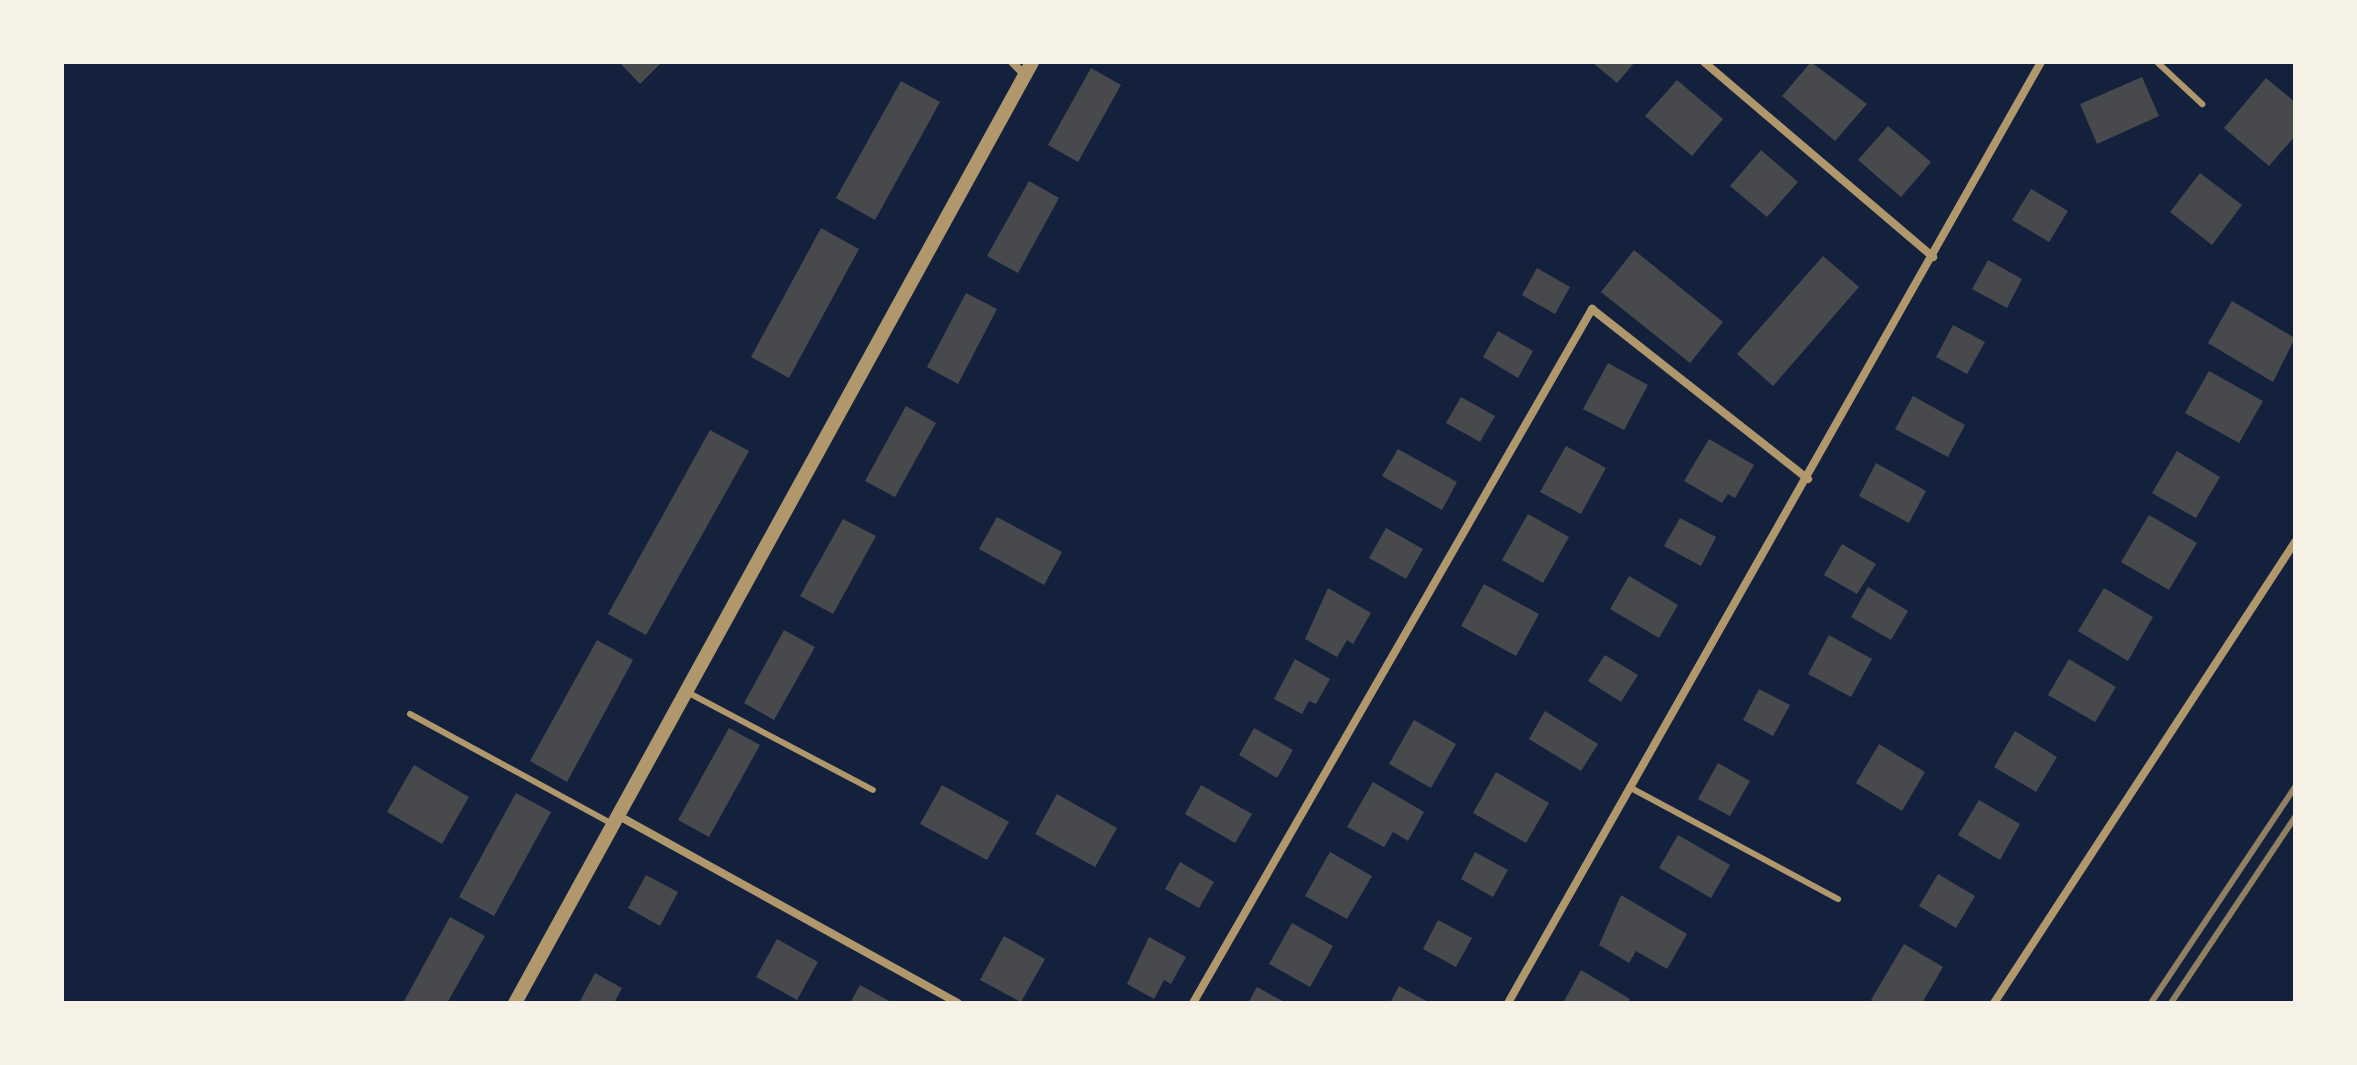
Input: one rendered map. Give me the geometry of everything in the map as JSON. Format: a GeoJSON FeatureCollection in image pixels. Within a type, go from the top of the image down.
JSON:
{"type":"FeatureCollection","features":[{"type":"Feature","properties":{"kind":"street"},"geometry":{"type":"LineString","coordinates":[[515,1003],[1029,68],[1012,62]]}},
{"type":"Feature","properties":{"kind":"street"},"geometry":{"type":"LineString","coordinates":[[1704,62],[1933,257]]}},
{"type":"Feature","properties":{"kind":"street"},"geometry":{"type":"LineString","coordinates":[[1508,1003],[1808,479],[2041,62]]}},
{"type":"Feature","properties":{"kind":"street"},"geometry":{"type":"LineString","coordinates":[[1193,1003],[1592,309],[1808,479]]}},
{"type":"Feature","properties":{"kind":"street"},"geometry":{"type":"LineString","coordinates":[[1994,1003],[2295,542]]}},
{"type":"Feature","properties":{"kind":"street"},"geometry":{"type":"LineString","coordinates":[[617,820],[958,1003]]}},
{"type":"Feature","properties":{"kind":"lane"},"geometry":{"type":"LineString","coordinates":[[2157,62],[2202,104]]}},
{"type":"Feature","properties":{"kind":"lane"},"geometry":{"type":"LineString","coordinates":[[687,692],[873,790]]}},
{"type":"Feature","properties":{"kind":"lane"},"geometry":{"type":"LineString","coordinates":[[410,714],[617,820]]}},
{"type":"Feature","properties":{"kind":"lane"},"geometry":{"type":"LineString","coordinates":[[1631,788],[1838,899]]}},
{"type":"Feature","properties":{"kind":"building"},"geometry":{"type":"Polygon","coordinates":[[[619,62],[662,62],[640,84],[619,62]]]}},
{"type":"Feature","properties":{"kind":"building"},"geometry":{"type":"Polygon","coordinates":[[[1592,62],[1635,62],[1617,83],[1592,62]]]}},
{"type":"Feature","properties":{"kind":"building"},"geometry":{"type":"Polygon","coordinates":[[[1811,62],[1867,104],[1835,141],[1782,96],[1811,62]]]}},
{"type":"Feature","properties":{"kind":"building"},"geometry":{"type":"Polygon","coordinates":[[[1091,68],[1121,85],[1078,162],[1048,145],[1091,68]]]}},
{"type":"Feature","properties":{"kind":"building"},"geometry":{"type":"Polygon","coordinates":[[[2142,77],[2159,116],[2097,144],[2080,104],[2142,77]]]}},
{"type":"Feature","properties":{"kind":"building"},"geometry":{"type":"Polygon","coordinates":[[[2266,78],[2295,102],[2295,136],[2269,166],[2224,128],[2266,78]]]}},
{"type":"Feature","properties":{"kind":"building"},"geometry":{"type":"Polygon","coordinates":[[[1677,80],[1723,119],[1692,156],[1645,116],[1677,80]]]}},
{"type":"Feature","properties":{"kind":"building"},"geometry":{"type":"Polygon","coordinates":[[[901,81],[940,102],[875,220],[836,198],[901,81]]]}},
{"type":"Feature","properties":{"kind":"building"},"geometry":{"type":"Polygon","coordinates":[[[1888,126],[1931,162],[1901,197],[1858,160],[1888,126]]]}},
{"type":"Feature","properties":{"kind":"building"},"geometry":{"type":"Polygon","coordinates":[[[1761,150],[1798,182],[1767,217],[1730,186],[1761,150]]]}},
{"type":"Feature","properties":{"kind":"building"},"geometry":{"type":"Polygon","coordinates":[[[2200,173],[2242,205],[2212,245],[2170,212],[2200,173]]]}},
{"type":"Feature","properties":{"kind":"building"},"geometry":{"type":"Polygon","coordinates":[[[1029,181],[1059,198],[1018,273],[987,256],[1029,181]]]}},
{"type":"Feature","properties":{"kind":"building"},"geometry":{"type":"Polygon","coordinates":[[[2031,189],[2068,211],[2049,242],[2012,220],[2031,189]]]}},
{"type":"Feature","properties":{"kind":"building"},"geometry":{"type":"Polygon","coordinates":[[[821,228],[859,249],[789,378],[751,357],[821,228]]]}},
{"type":"Feature","properties":{"kind":"building"},"geometry":{"type":"Polygon","coordinates":[[[1634,250],[1723,322],[1690,363],[1601,292],[1634,250]]]}},
{"type":"Feature","properties":{"kind":"building"},"geometry":{"type":"Polygon","coordinates":[[[1823,256],[1859,287],[1773,386],[1737,354],[1823,256]]]}},
{"type":"Feature","properties":{"kind":"building"},"geometry":{"type":"Polygon","coordinates":[[[1988,260],[2022,279],[2007,308],[1972,289],[1988,260]]]}},
{"type":"Feature","properties":{"kind":"building"},"geometry":{"type":"Polygon","coordinates":[[[1537,268],[1570,287],[1555,314],[1522,295],[1537,268]]]}},
{"type":"Feature","properties":{"kind":"building"},"geometry":{"type":"Polygon","coordinates":[[[966,293],[997,309],[958,384],[927,367],[966,293]]]}},
{"type":"Feature","properties":{"kind":"building"},"geometry":{"type":"Polygon","coordinates":[[[2232,301],[2295,338],[2273,382],[2208,343],[2232,301]]]}},
{"type":"Feature","properties":{"kind":"building"},"geometry":{"type":"Polygon","coordinates":[[[1953,325],[1985,342],[1967,374],[1936,357],[1953,325]]]}},
{"type":"Feature","properties":{"kind":"building"},"geometry":{"type":"Polygon","coordinates":[[[1498,331],[1533,351],[1518,378],[1483,357],[1498,331]]]}},
{"type":"Feature","properties":{"kind":"building"},"geometry":{"type":"Polygon","coordinates":[[[1608,363],[1648,385],[1624,430],[1583,409],[1608,363]]]}},
{"type":"Feature","properties":{"kind":"building"},"geometry":{"type":"Polygon","coordinates":[[[2209,371],[2263,401],[2239,443],[2185,413],[2209,371]]]}},
{"type":"Feature","properties":{"kind":"building"},"geometry":{"type":"Polygon","coordinates":[[[1913,396],[1965,425],[1948,457],[1895,429],[1913,396]]]}},
{"type":"Feature","properties":{"kind":"building"},"geometry":{"type":"Polygon","coordinates":[[[1461,397],[1495,416],[1480,442],[1446,423],[1461,397]]]}},
{"type":"Feature","properties":{"kind":"building"},"geometry":{"type":"Polygon","coordinates":[[[906,406],[936,423],[895,497],[865,481],[906,406]]]}},
{"type":"Feature","properties":{"kind":"building"},"geometry":{"type":"Polygon","coordinates":[[[710,430],[749,451],[646,635],[608,614],[710,430]]]}},
{"type":"Feature","properties":{"kind":"building"},"geometry":{"type":"Polygon","coordinates":[[[1709,439],[1754,465],[1735,498],[1728,494],[1722,503],[1684,481],[1709,439]]]}},
{"type":"Feature","properties":{"kind":"building"},"geometry":{"type":"Polygon","coordinates":[[[1566,446],[1606,468],[1581,514],[1540,492],[1566,446]]]}},
{"type":"Feature","properties":{"kind":"building"},"geometry":{"type":"Polygon","coordinates":[[[1398,449],[1457,482],[1442,510],[1382,476],[1398,449]]]}},
{"type":"Feature","properties":{"kind":"building"},"geometry":{"type":"Polygon","coordinates":[[[2177,451],[2220,477],[2196,518],[2152,493],[2177,451]]]}},
{"type":"Feature","properties":{"kind":"building"},"geometry":{"type":"Polygon","coordinates":[[[1876,463],[1926,491],[1909,523],[1859,496],[1876,463]]]}},
{"type":"Feature","properties":{"kind":"building"},"geometry":{"type":"Polygon","coordinates":[[[1528,514],[1569,537],[1543,583],[1502,560],[1528,514]]]}},
{"type":"Feature","properties":{"kind":"building"},"geometry":{"type":"Polygon","coordinates":[[[2149,515],[2197,543],[2169,590],[2121,562],[2149,515]]]}},
{"type":"Feature","properties":{"kind":"building"},"geometry":{"type":"Polygon","coordinates":[[[997,517],[1062,552],[1044,585],[979,549],[997,517]]]}},
{"type":"Feature","properties":{"kind":"building"},"geometry":{"type":"Polygon","coordinates":[[[1680,518],[1716,537],[1701,566],[1664,546],[1680,518]]]}},
{"type":"Feature","properties":{"kind":"building"},"geometry":{"type":"Polygon","coordinates":[[[843,519],[876,536],[833,614],[800,596],[843,519]]]}},
{"type":"Feature","properties":{"kind":"building"},"geometry":{"type":"Polygon","coordinates":[[[1386,528],[1423,549],[1406,579],[1369,558],[1386,528]]]}},
{"type":"Feature","properties":{"kind":"building"},"geometry":{"type":"Polygon","coordinates":[[[1842,544],[1876,564],[1857,594],[1824,575],[1842,544]]]}},
{"type":"Feature","properties":{"kind":"building"},"geometry":{"type":"Polygon","coordinates":[[[1629,576],[1678,605],[1659,638],[1610,609],[1629,576]]]}},
{"type":"Feature","properties":{"kind":"building"},"geometry":{"type":"Polygon","coordinates":[[[1484,584],[1539,614],[1516,656],[1461,626],[1484,584]]]}},
{"type":"Feature","properties":{"kind":"building"},"geometry":{"type":"Polygon","coordinates":[[[1868,587],[1908,611],[1891,640],[1851,617],[1868,587]]]}},
{"type":"Feature","properties":{"kind":"building"},"geometry":{"type":"Polygon","coordinates":[[[1328,588],[1371,613],[1353,644],[1347,640],[1337,657],[1305,639],[1328,588]]]}},
{"type":"Feature","properties":{"kind":"building"},"geometry":{"type":"Polygon","coordinates":[[[2104,588],[2153,617],[2128,661],[2078,631],[2104,588]]]}},
{"type":"Feature","properties":{"kind":"building"},"geometry":{"type":"Polygon","coordinates":[[[784,630],[815,647],[774,720],[744,703],[784,630]]]}},
{"type":"Feature","properties":{"kind":"building"},"geometry":{"type":"Polygon","coordinates":[[[1829,635],[1872,659],[1851,697],[1808,674],[1829,635]]]}},
{"type":"Feature","properties":{"kind":"building"},"geometry":{"type":"Polygon","coordinates":[[[597,640],[633,660],[567,782],[530,761],[597,640]]]}},
{"type":"Feature","properties":{"kind":"building"},"geometry":{"type":"Polygon","coordinates":[[[1605,655],[1638,675],[1621,702],[1588,681],[1605,655]]]}},
{"type":"Feature","properties":{"kind":"building"},"geometry":{"type":"Polygon","coordinates":[[[1295,659],[1330,679],[1316,704],[1309,701],[1302,714],[1274,699],[1295,659]]]}},
{"type":"Feature","properties":{"kind":"building"},"geometry":{"type":"Polygon","coordinates":[[[2069,659],[2116,687],[2095,722],[2048,695],[2069,659]]]}},
{"type":"Feature","properties":{"kind":"building"},"geometry":{"type":"Polygon","coordinates":[[[1759,689],[1790,705],[1773,736],[1743,720],[1759,689]]]}},
{"type":"Feature","properties":{"kind":"building"},"geometry":{"type":"Polygon","coordinates":[[[1545,711],[1598,744],[1581,771],[1529,739],[1545,711]]]}},
{"type":"Feature","properties":{"kind":"building"},"geometry":{"type":"Polygon","coordinates":[[[1414,720],[1456,744],[1431,788],[1389,764],[1414,720]]]}},
{"type":"Feature","properties":{"kind":"building"},"geometry":{"type":"Polygon","coordinates":[[[729,728],[760,745],[709,837],[678,820],[729,728]]]}},
{"type":"Feature","properties":{"kind":"building"},"geometry":{"type":"Polygon","coordinates":[[[1254,728],[1293,750],[1277,778],[1239,755],[1254,728]]]}},
{"type":"Feature","properties":{"kind":"building"},"geometry":{"type":"Polygon","coordinates":[[[2015,731],[2057,757],[2036,792],[1994,767],[2015,731]]]}},
{"type":"Feature","properties":{"kind":"building"},"geometry":{"type":"Polygon","coordinates":[[[1879,744],[1925,772],[1902,811],[1856,783],[1879,744]]]}},
{"type":"Feature","properties":{"kind":"building"},"geometry":{"type":"Polygon","coordinates":[[[1718,763],[1750,781],[1730,816],[1698,799],[1718,763]]]}},
{"type":"Feature","properties":{"kind":"building"},"geometry":{"type":"Polygon","coordinates":[[[414,765],[469,797],[442,844],[387,812],[414,765]]]}},
{"type":"Feature","properties":{"kind":"building"},"geometry":{"type":"Polygon","coordinates":[[[1496,772],[1549,803],[1526,843],[1473,813],[1496,772]]]}},
{"type":"Feature","properties":{"kind":"building"},"geometry":{"type":"Polygon","coordinates":[[[1373,782],[1424,812],[1408,841],[1393,832],[1384,847],[1347,827],[1373,782]]]}},
{"type":"Feature","properties":{"kind":"building"},"geometry":{"type":"Polygon","coordinates":[[[942,785],[1009,822],[987,860],[920,824],[942,785]]]}},
{"type":"Feature","properties":{"kind":"building"},"geometry":{"type":"Polygon","coordinates":[[[1201,785],[1252,814],[1235,843],[1185,814],[1201,785]]]}},
{"type":"Feature","properties":{"kind":"building"},"geometry":{"type":"Polygon","coordinates":[[[516,793],[551,812],[494,916],[459,897],[516,793]]]}},
{"type":"Feature","properties":{"kind":"building"},"geometry":{"type":"Polygon","coordinates":[[[1057,794],[1117,828],[1095,867],[1035,834],[1057,794]]]}},
{"type":"Feature","properties":{"kind":"building"},"geometry":{"type":"Polygon","coordinates":[[[1979,800],[2020,824],[2000,860],[1958,835],[1979,800]]]}},
{"type":"Feature","properties":{"kind":"building"},"geometry":{"type":"Polygon","coordinates":[[[1678,835],[1730,865],[1711,898],[1659,868],[1678,835]]]}},
{"type":"Feature","properties":{"kind":"building"},"geometry":{"type":"Polygon","coordinates":[[[1330,852],[1372,876],[1347,919],[1305,896],[1330,852]]]}},
{"type":"Feature","properties":{"kind":"building"},"geometry":{"type":"Polygon","coordinates":[[[1475,852],[1508,870],[1493,897],[1461,879],[1475,852]]]}},
{"type":"Feature","properties":{"kind":"building"},"geometry":{"type":"Polygon","coordinates":[[[1180,862],[1214,882],[1199,908],[1165,889],[1180,862]]]}},
{"type":"Feature","properties":{"kind":"building"},"geometry":{"type":"Polygon","coordinates":[[[1938,874],[1975,896],[1956,928],[1919,906],[1938,874]]]}},
{"type":"Feature","properties":{"kind":"building"},"geometry":{"type":"Polygon","coordinates":[[[646,875],[678,892],[660,926],[628,908],[646,875]]]}},
{"type":"Feature","properties":{"kind":"building"},"geometry":{"type":"Polygon","coordinates":[[[1621,895],[1687,934],[1667,969],[1636,951],[1629,963],[1599,945],[1621,895]]]}},
{"type":"Feature","properties":{"kind":"building"},"geometry":{"type":"Polygon","coordinates":[[[450,917],[485,936],[447,1003],[403,1003],[450,917]]]}},
{"type":"Feature","properties":{"kind":"building"},"geometry":{"type":"Polygon","coordinates":[[[1438,920],[1472,938],[1456,967],[1423,949],[1438,920]]]}},
{"type":"Feature","properties":{"kind":"building"},"geometry":{"type":"Polygon","coordinates":[[[1292,923],[1333,946],[1310,987],[1269,964],[1292,923]]]}},
{"type":"Feature","properties":{"kind":"building"},"geometry":{"type":"Polygon","coordinates":[[[1004,936],[1045,959],[1021,1002],[980,980],[1004,936]]]}},
{"type":"Feature","properties":{"kind":"building"},"geometry":{"type":"Polygon","coordinates":[[[1149,937],[1186,957],[1171,984],[1164,980],[1154,999],[1127,984],[1149,937]]]}},
{"type":"Feature","properties":{"kind":"building"},"geometry":{"type":"Polygon","coordinates":[[[777,939],[818,962],[797,1000],[756,977],[777,939]]]}},
{"type":"Feature","properties":{"kind":"building"},"geometry":{"type":"Polygon","coordinates":[[[1904,944],[1943,967],[1922,1003],[1876,1003],[1871,1000],[1904,944]]]}},
{"type":"Feature","properties":{"kind":"building"},"geometry":{"type":"Polygon","coordinates":[[[1581,970],[1630,999],[1627,1003],[1563,1003],[1581,970]]]}},
{"type":"Feature","properties":{"kind":"building"},"geometry":{"type":"Polygon","coordinates":[[[595,973],[622,988],[614,1003],[579,1003],[595,973]]]}},
{"type":"Feature","properties":{"kind":"building"},"geometry":{"type":"Polygon","coordinates":[[[860,985],[893,1003],[850,1003],[860,985]]]}},
{"type":"Feature","properties":{"kind":"building"},"geometry":{"type":"Polygon","coordinates":[[[1399,986],[1430,1003],[1390,1003],[1399,986]]]}},
{"type":"Feature","properties":{"kind":"building"},"geometry":{"type":"Polygon","coordinates":[[[1257,987],[1286,1003],[1248,1003],[1257,987]]]}},
{"type":"Feature","properties":{"kind":"railway"},"geometry":{"type":"LineString","coordinates":[[2151,1003],[2295,787]]}},
{"type":"Feature","properties":{"kind":"railway"},"geometry":{"type":"LineString","coordinates":[[2171,1003],[2295,817]]}}]}
